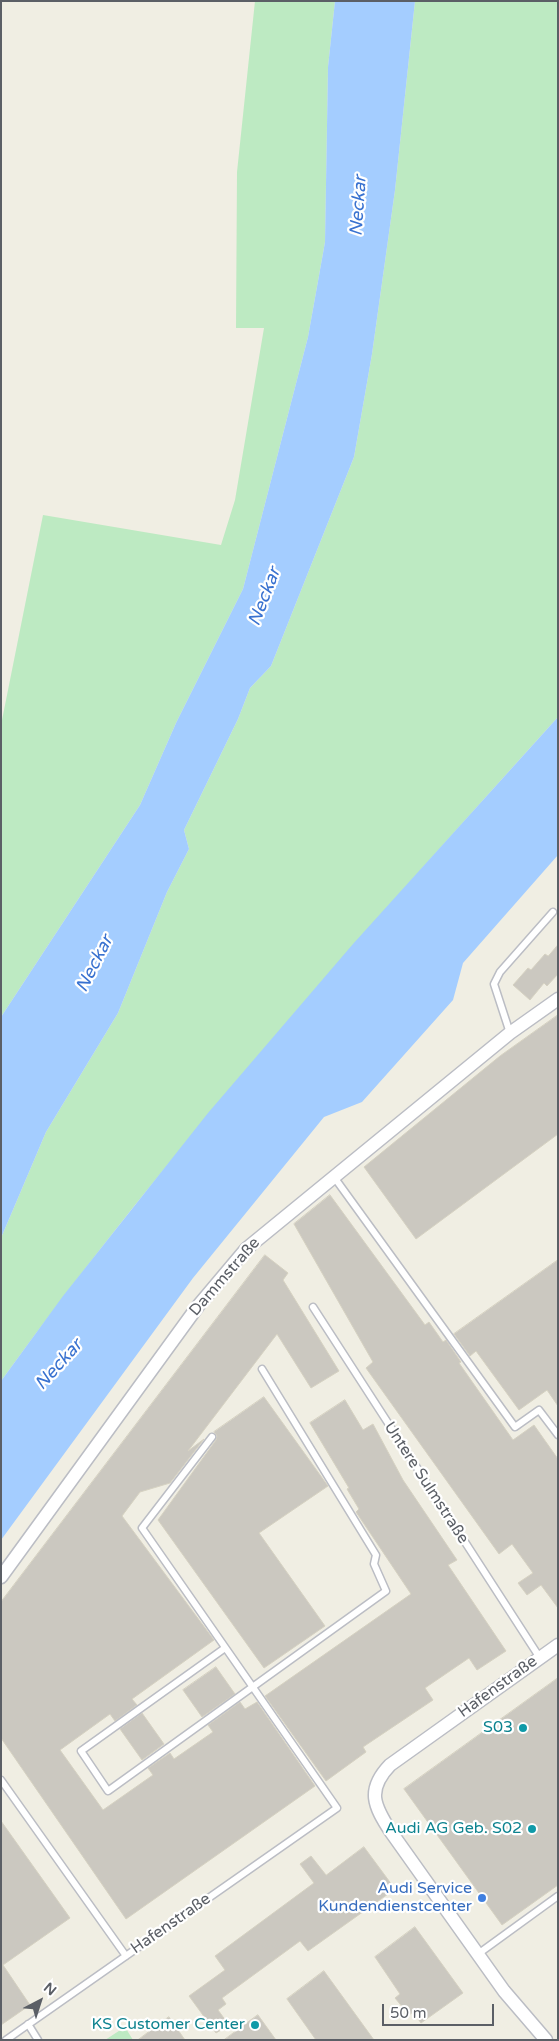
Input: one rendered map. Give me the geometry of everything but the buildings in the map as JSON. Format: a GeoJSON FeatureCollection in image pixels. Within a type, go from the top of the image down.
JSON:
{"type":"FeatureCollection","features":[{"type":"Feature","properties":{"kind":"street","name":"Dammstraße"},"geometry":{"type":"LineString","coordinates":[[1,1577],[163,1353],[246,1248],[510,1033],[558,999]]}},
{"type":"Feature","properties":{"kind":"street","name":"Hafenstraße"},"geometry":{"type":"LineString","coordinates":[[546,2040],[504,1991],[378,1812],[374,1800],[375,1787],[380,1775],[390,1765],[558,1645]]}},
{"type":"Feature","properties":{"kind":"lane"},"geometry":{"type":"LineString","coordinates":[[510,1033],[494,984],[500,972],[553,912]]}},
{"type":"Feature","properties":{"kind":"lane"},"geometry":{"type":"LineString","coordinates":[[333,1176],[515,1427],[539,1410],[558,1435]]}},
{"type":"Feature","properties":{"kind":"lane","name":"Untere Sulmstraße"},"geometry":{"type":"LineString","coordinates":[[313,1307],[540,1658]]}},
{"type":"Feature","properties":{"kind":"lane"},"geometry":{"type":"LineString","coordinates":[[225,1648],[81,1751],[108,1791],[254,1688],[386,1591],[374,1564],[376,1556],[262,1369]]}},
{"type":"Feature","properties":{"kind":"lane"},"geometry":{"type":"LineString","coordinates":[[212,1437],[142,1528],[254,1688]]}},
{"type":"Feature","properties":{"kind":"lane","name":"Hafenstraße"},"geometry":{"type":"LineString","coordinates":[[6,2040],[337,1808],[254,1688]]}},
{"type":"Feature","properties":{"kind":"lane"},"geometry":{"type":"LineString","coordinates":[[1,1780],[126,1956]]}},
{"type":"Feature","properties":{"kind":"lane"},"geometry":{"type":"LineString","coordinates":[[478,1954],[558,1896]]}},
{"type":"Feature","properties":{"kind":"lane"},"geometry":{"type":"LineString","coordinates":[[28,2024],[38,2040]]}},
{"type":"Feature","properties":{"kind":"green space"},"geometry":{"type":"Polygon","coordinates":[[[255,1],[335,1],[328,67],[325,242],[308,337],[243,589],[176,723],[140,805],[1,1017],[1,725],[43,515],[221,545],[235,500],[264,328],[236,328],[237,172],[255,1]]]}},
{"type":"Feature","properties":{"kind":"green space"},"geometry":{"type":"Polygon","coordinates":[[[415,1],[558,1],[558,717],[341,960],[201,1124],[132,1208],[1,1381],[1,1238],[46,1132],[118,1013],[167,892],[189,849],[184,830],[238,719],[250,688],[271,666],[354,457],[372,354],[395,190],[415,1]]]}},
{"type":"Feature","properties":{"kind":"green space"},"geometry":{"type":"Polygon","coordinates":[[[125,2027],[133,2040],[105,2040],[125,2027]]]}},
{"type":"Feature","properties":{"kind":"water","name":"Neckar"},"geometry":{"type":"Polygon","coordinates":[[[335,1],[415,1],[395,190],[372,354],[354,457],[271,666],[250,688],[238,719],[184,830],[189,849],[167,892],[118,1013],[46,1132],[1,1238],[1,1017],[140,805],[176,723],[243,589],[308,337],[325,242],[328,67],[335,1]]]}},
{"type":"Feature","properties":{"kind":"water","name":"Neckar"},"geometry":{"type":"Polygon","coordinates":[[[558,717],[558,855],[463,963],[453,1000],[362,1102],[324,1117],[193,1278],[1,1540],[1,1381],[63,1296],[208,1113],[353,944],[558,717]]]}},
{"type":"Feature","properties":{"kind":"place","name":"S03"},"geometry":{"type":"Point","coordinates":[523,1728]}},
{"type":"Feature","properties":{"kind":"place","name":"Audi AG Geb. S02"},"geometry":{"type":"Point","coordinates":[532,1829]}},
{"type":"Feature","properties":{"kind":"place","name":"Audi Service Kundendienstcenter"},"geometry":{"type":"Point","coordinates":[482,1898]}},
{"type":"Feature","properties":{"kind":"place","name":"KS Customer Center"},"geometry":{"type":"Point","coordinates":[255,2025]}}]}
